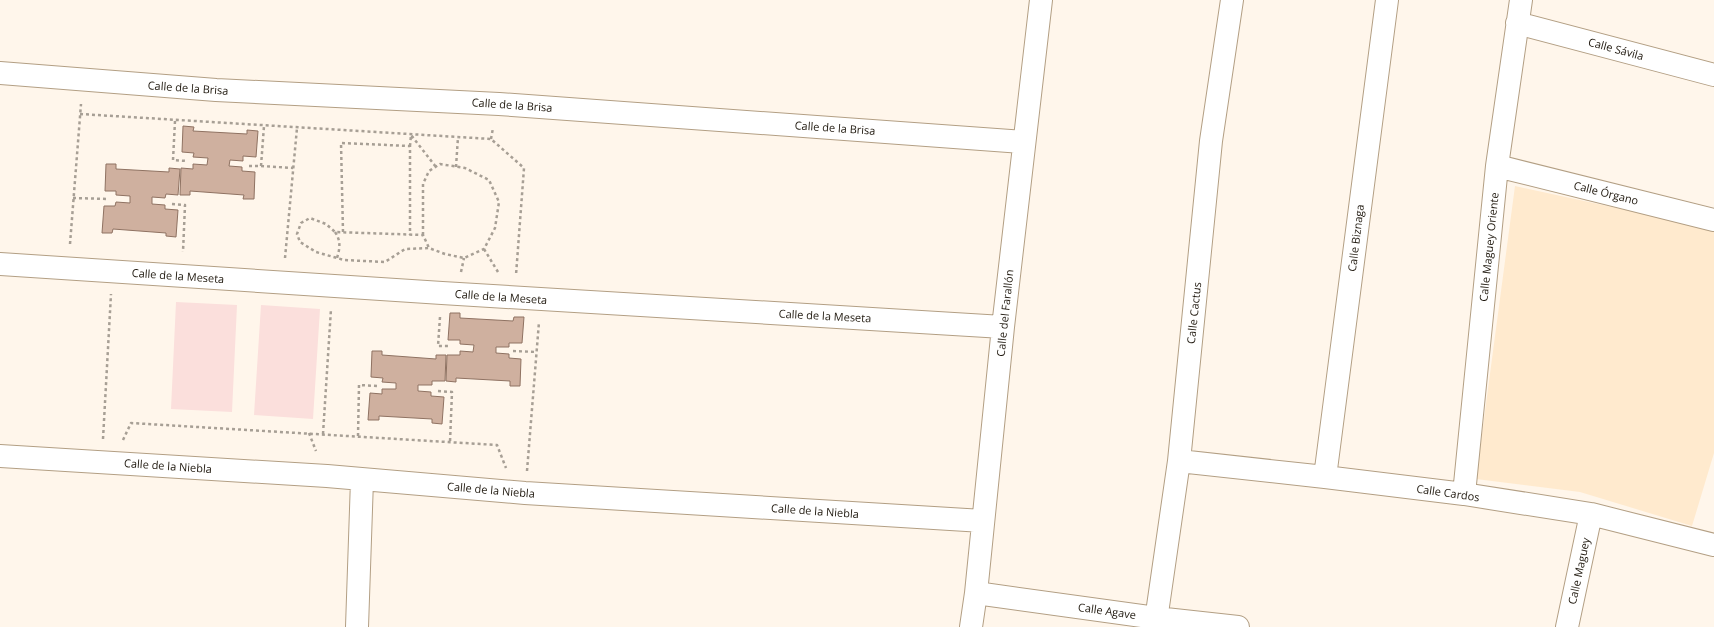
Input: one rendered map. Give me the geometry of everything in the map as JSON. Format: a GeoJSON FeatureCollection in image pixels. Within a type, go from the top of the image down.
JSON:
{"type":"FeatureCollection","features":[{"type":"Feature","properties":{"kind":"street","name":"Calle del Farallón"},"geometry":{"type":"LineString","coordinates":[[971,627],[976,593],[1023,142],[1041,0]]}},
{"type":"Feature","properties":{"kind":"street","name":"Calle Cactus"},"geometry":{"type":"LineString","coordinates":[[1156,623],[1179,461],[1211,141],[1232,0]]}},
{"type":"Feature","properties":{"kind":"street","name":"Calle Biznaga"},"geometry":{"type":"LineString","coordinates":[[1325,477],[1387,0]]}},
{"type":"Feature","properties":{"kind":"street","name":"Calle Maguey Oriente"},"geometry":{"type":"LineString","coordinates":[[1464,494],[1497,166],[1521,0]]}},
{"type":"Feature","properties":{"kind":"street","name":"Calle Sávila"},"geometry":{"type":"LineString","coordinates":[[1518,23],[1714,76]]}},
{"type":"Feature","properties":{"kind":"street","name":"Calle de la Brisa"},"geometry":{"type":"LineString","coordinates":[[0,73],[216,90],[499,104],[1023,142]]}},
{"type":"Feature","properties":{"kind":"street","name":"Calle Órgano"},"geometry":{"type":"LineString","coordinates":[[1497,166],[1714,220]]}},
{"type":"Feature","properties":{"kind":"street","name":"Calle de la Meseta"},"geometry":{"type":"LineString","coordinates":[[0,264],[442,293],[1003,327]]}},
{"type":"Feature","properties":{"kind":"street","name":"Calle de la Niebla"},"geometry":{"type":"LineString","coordinates":[[0,456],[108,462],[520,492],[983,521]]}},
{"type":"Feature","properties":{"kind":"street","name":"Calle Cardos"},"geometry":{"type":"LineString","coordinates":[[1179,461],[1464,494],[1591,514],[1713,542]]}},
{"type":"Feature","properties":{"kind":"street"},"geometry":{"type":"LineString","coordinates":[[357,627],[362,480]]}},
{"type":"Feature","properties":{"kind":"street","name":"Calle Maguey"},"geometry":{"type":"LineString","coordinates":[[1567,627],[1591,514]]}},
{"type":"Feature","properties":{"kind":"street","name":"Calle Agave"},"geometry":{"type":"LineString","coordinates":[[976,593],[1156,623],[1238,627]]}},
{"type":"Feature","properties":{"kind":"path"},"geometry":{"type":"LineString","coordinates":[[68,269],[84,79]]}},
{"type":"Feature","properties":{"kind":"path"},"geometry":{"type":"LineString","coordinates":[[80,114],[175,121],[491,139],[524,168],[515,297]]}},
{"type":"Feature","properties":{"kind":"path"},"geometry":{"type":"LineString","coordinates":[[175,121],[174,160],[187,160]]}},
{"type":"Feature","properties":{"kind":"path"},"geometry":{"type":"LineString","coordinates":[[261,166],[264,126]]}},
{"type":"Feature","properties":{"kind":"path"},"geometry":{"type":"LineString","coordinates":[[283,283],[297,128]]}},
{"type":"Feature","properties":{"kind":"path"},"geometry":{"type":"LineString","coordinates":[[410,235],[411,134]]}},
{"type":"Feature","properties":{"kind":"path"},"geometry":{"type":"LineString","coordinates":[[411,134],[436,167]]}},
{"type":"Feature","properties":{"kind":"path"},"geometry":{"type":"LineString","coordinates":[[456,167],[458,137]]}},
{"type":"Feature","properties":{"kind":"path"},"geometry":{"type":"LineString","coordinates":[[343,232],[341,143],[410,146]]}},
{"type":"Feature","properties":{"kind":"path"},"geometry":{"type":"LineString","coordinates":[[337,258],[340,248],[339,238],[335,232],[326,224],[310,218],[301,223],[297,234],[300,242],[311,248],[337,258],[344,260],[385,262],[405,249],[429,248],[445,254],[464,258],[484,249],[495,228],[499,202],[489,180],[465,168],[440,164],[429,171],[423,184],[423,235],[429,248]]}},
{"type":"Feature","properties":{"kind":"path"},"geometry":{"type":"LineString","coordinates":[[249,166],[293,168]]}},
{"type":"Feature","properties":{"kind":"path"},"geometry":{"type":"LineString","coordinates":[[73,198],[108,199]]}},
{"type":"Feature","properties":{"kind":"path"},"geometry":{"type":"LineString","coordinates":[[172,204],[185,205],[182,276]]}},
{"type":"Feature","properties":{"kind":"path"},"geometry":{"type":"LineString","coordinates":[[335,232],[423,235]]}},
{"type":"Feature","properties":{"kind":"path"},"geometry":{"type":"LineString","coordinates":[[108,462],[113,272]]}},
{"type":"Feature","properties":{"kind":"path"},"geometry":{"type":"LineString","coordinates":[[323,434],[333,286]]}},
{"type":"Feature","properties":{"kind":"path"},"geometry":{"type":"LineString","coordinates":[[442,293],[438,346],[448,346]]}},
{"type":"Feature","properties":{"kind":"path"},"geometry":{"type":"LineString","coordinates":[[520,492],[537,352],[541,299]]}},
{"type":"Feature","properties":{"kind":"path"},"geometry":{"type":"LineString","coordinates":[[513,351],[537,352]]}},
{"type":"Feature","properties":{"kind":"path"},"geometry":{"type":"LineString","coordinates":[[358,436],[359,385],[377,386]]}},
{"type":"Feature","properties":{"kind":"path"},"geometry":{"type":"LineString","coordinates":[[438,391],[452,392],[450,442]]}},
{"type":"Feature","properties":{"kind":"path"},"geometry":{"type":"LineString","coordinates":[[108,462],[130,422],[497,445],[520,492]]}},
{"type":"Feature","properties":{"kind":"shaded area"},"geometry":{"type":"Polygon","coordinates":[[[1515,186],[1714,229],[1714,453],[1692,526],[1580,492],[1476,479],[1515,186]]]}},
{"type":"Feature","properties":{"kind":"shaded area"},"geometry":{"type":"Polygon","coordinates":[[[176,302],[237,305],[232,412],[171,409],[176,302]]]}},
{"type":"Feature","properties":{"kind":"shaded area"},"geometry":{"type":"Polygon","coordinates":[[[261,305],[320,309],[313,419],[254,415],[261,305]]]}},
{"type":"Feature","properties":{"kind":"building"},"geometry":{"type":"Polygon","coordinates":[[[183,126],[194,127],[193,131],[247,134],[247,130],[258,131],[256,157],[243,156],[243,161],[230,160],[229,166],[242,167],[242,171],[255,172],[254,199],[243,199],[244,195],[190,191],[190,195],[180,195],[181,168],[193,169],[193,164],[207,165],[208,158],[193,157],[194,153],[182,152],[183,126]]]}},
{"type":"Feature","properties":{"kind":"building"},"geometry":{"type":"Polygon","coordinates":[[[106,164],[116,164],[116,169],[169,172],[169,168],[180,169],[178,195],[166,194],[165,198],[152,197],[152,204],[165,205],[165,209],[178,210],[176,237],[166,236],[166,233],[113,229],[112,233],[102,233],[104,206],[115,206],[116,202],[130,203],[130,196],[116,195],[116,191],[105,191],[106,164]]]}},
{"type":"Feature","properties":{"kind":"building"},"geometry":{"type":"Polygon","coordinates":[[[450,313],[460,313],[460,318],[513,321],[514,317],[524,317],[522,343],[509,343],[509,347],[496,347],[496,353],[509,354],[509,358],[521,359],[520,386],[510,386],[510,381],[456,378],[456,382],[446,381],[447,355],[460,355],[460,351],[473,352],[474,345],[460,344],[460,340],[448,340],[450,313]]]}},
{"type":"Feature","properties":{"kind":"building"},"geometry":{"type":"Polygon","coordinates":[[[372,351],[382,351],[382,355],[436,359],[436,355],[446,355],[445,381],[432,381],[432,385],[418,385],[418,391],[431,392],[431,396],[444,397],[442,424],[432,423],[432,419],[379,416],[379,420],[368,420],[370,393],[382,394],[382,389],[396,389],[396,383],[382,382],[383,378],[371,377],[372,351]]]}}]}
